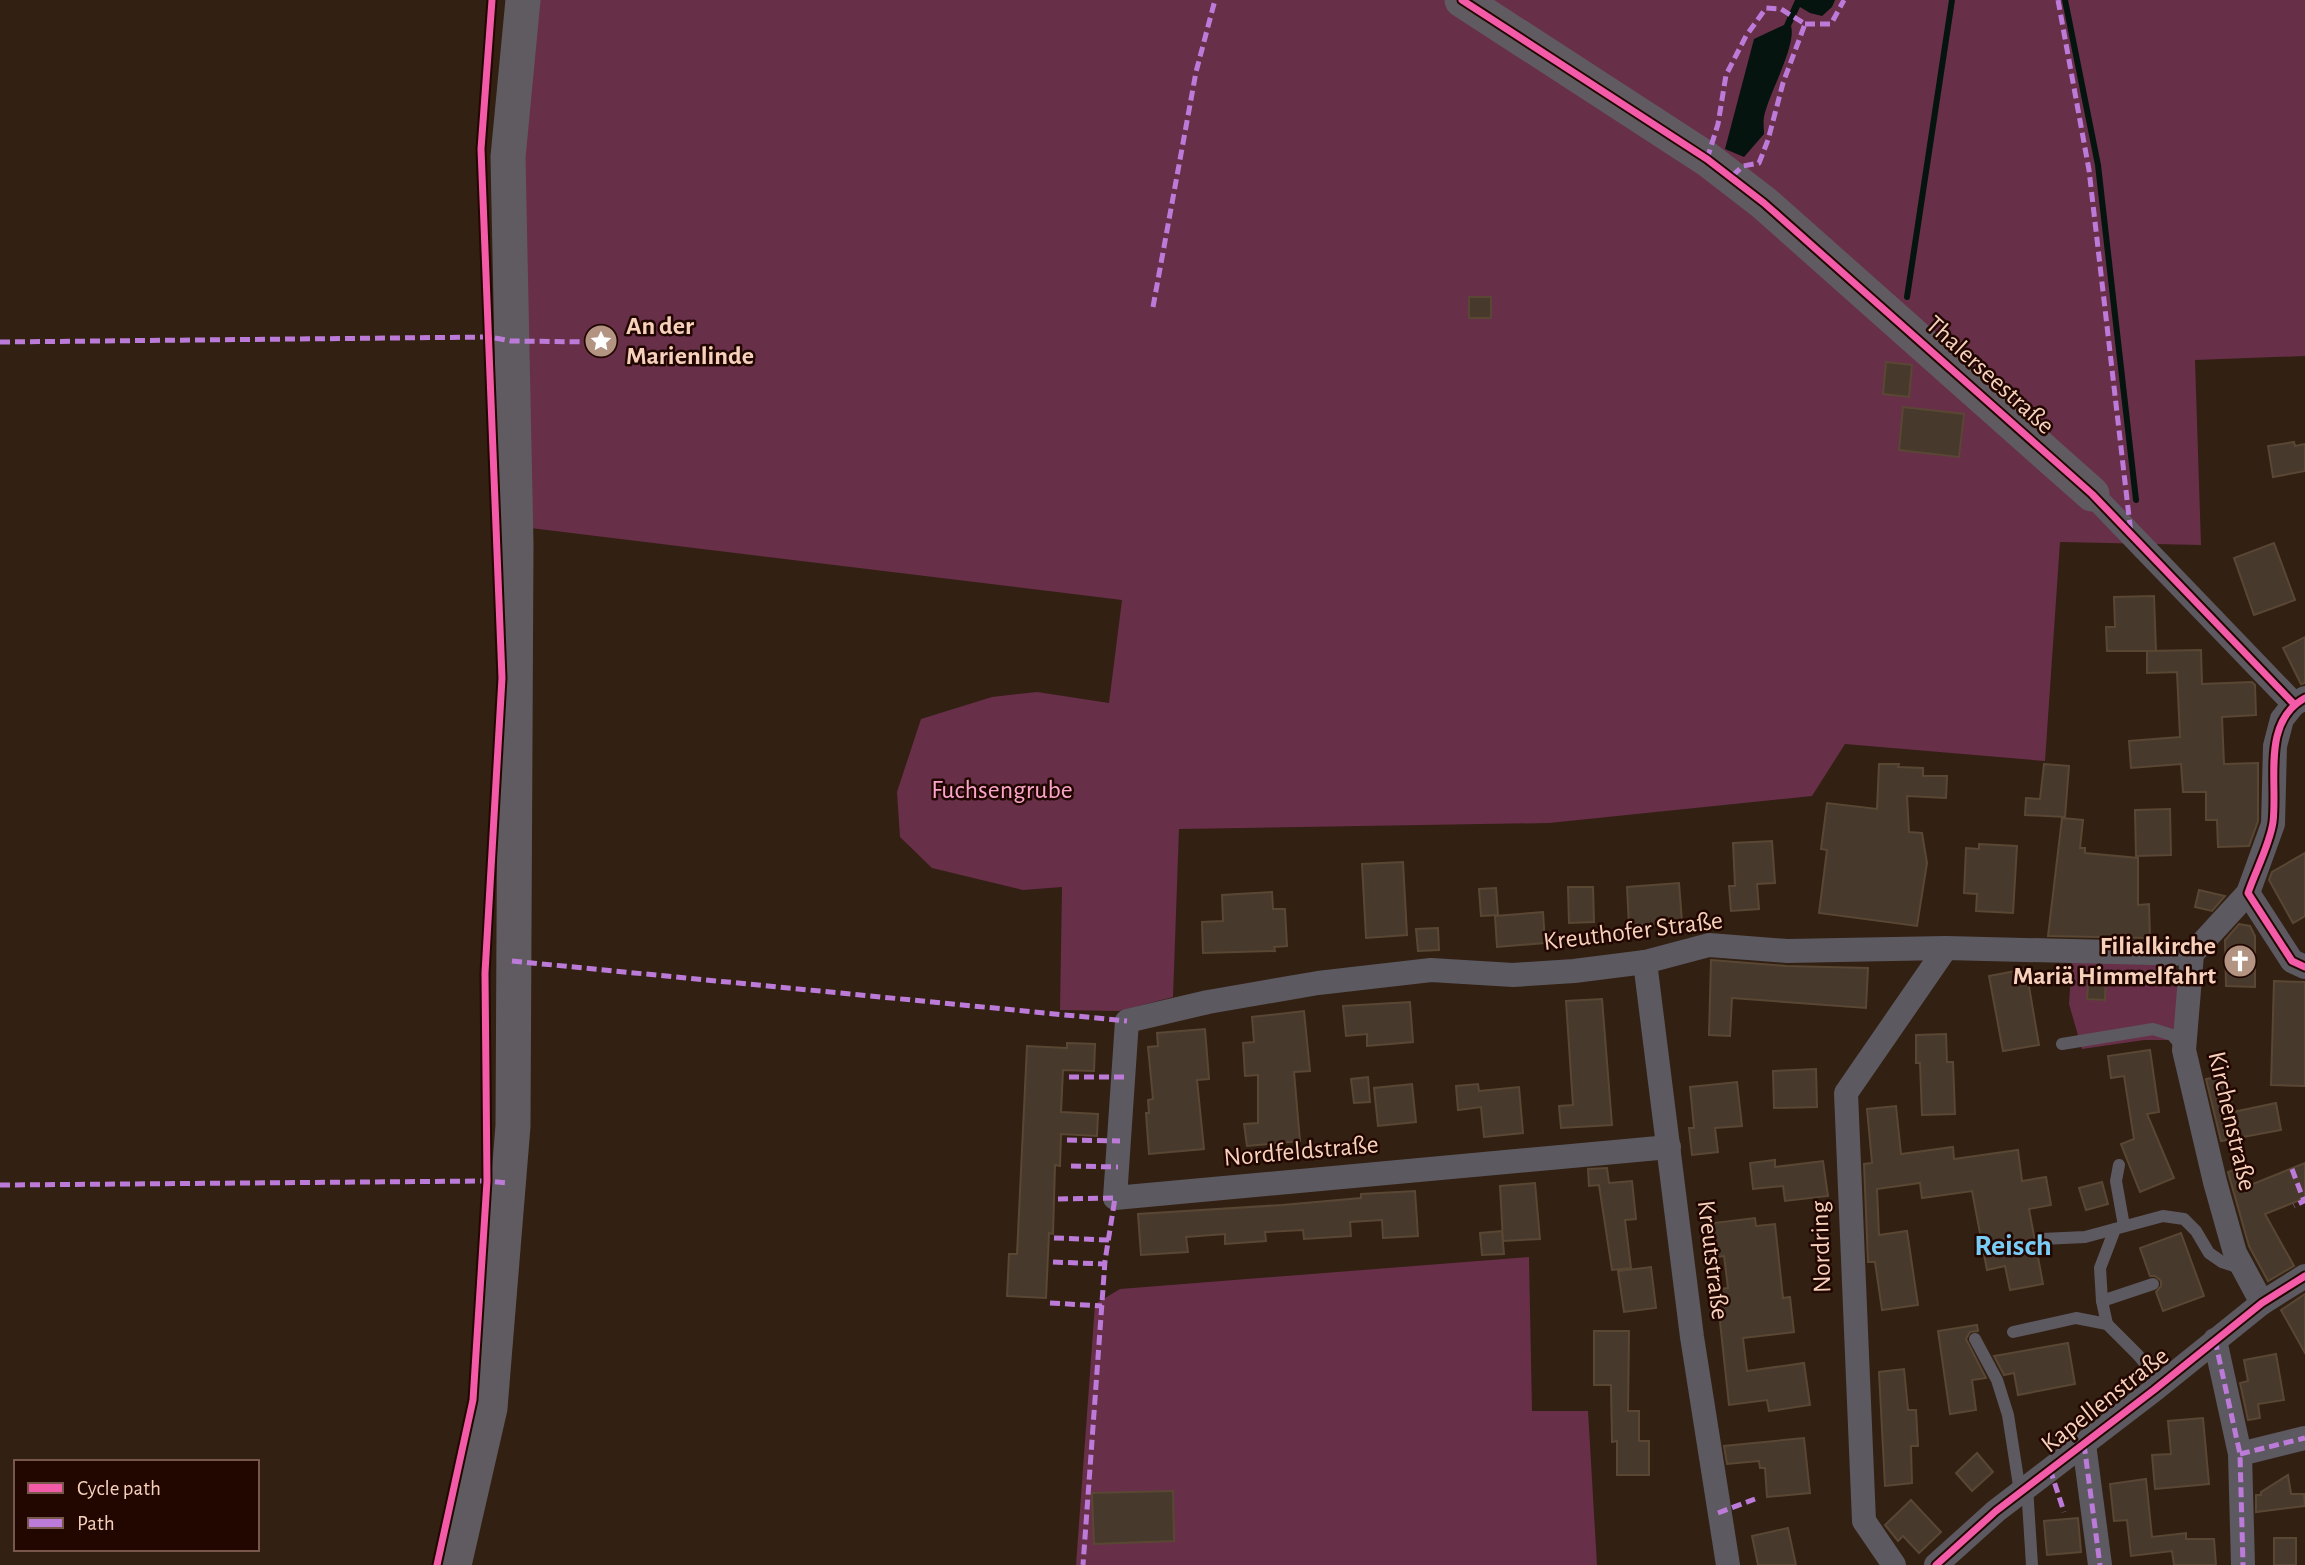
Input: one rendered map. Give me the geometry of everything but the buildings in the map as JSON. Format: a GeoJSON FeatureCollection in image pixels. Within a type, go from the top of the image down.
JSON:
{"type":"FeatureCollection","features":[{"type":"Feature","properties":{"kind":"street"},"geometry":{"type":"LineString","coordinates":[[454,1565],[490,1408],[513,1126],[516,544],[508,157],[523,0]]}},
{"type":"Feature","properties":{"kind":"street","name":"Thalerseestraße"},"geometry":{"type":"LineString","coordinates":[[1462,0],[1707,159],[1764,203],[2092,494],[2300,701],[2282,719],[2275,746],[2273,824],[2248,893]]}},
{"type":"Feature","properties":{"kind":"street"},"geometry":{"type":"LineString","coordinates":[[2192,954],[2248,893],[2292,961],[2305,967]]}},
{"type":"Feature","properties":{"kind":"street","name":"Kreuthofer Straße"},"geometry":{"type":"LineString","coordinates":[[1127,1021],[1208,1002],[1318,983],[1432,970],[1513,975],[1574,971],[1645,962],[1709,945],[1787,951],[1946,948],[2192,954]]}},
{"type":"Feature","properties":{"kind":"street","name":"Nordring"},"geometry":{"type":"LineString","coordinates":[[1894,1565],[1864,1521],[1846,1093],[1946,948]]}},
{"type":"Feature","properties":{"kind":"street","name":"Kirchenstraße"},"geometry":{"type":"LineString","coordinates":[[2192,954],[2184,1051],[2235,1253],[2262,1303]]}},
{"type":"Feature","properties":{"kind":"street","name":"Kreutstraße"},"geometry":{"type":"LineString","coordinates":[[1645,962],[1692,1337],[1728,1565]]}},
{"type":"Feature","properties":{"kind":"street","name":"Nordfeldstraße"},"geometry":{"type":"LineString","coordinates":[[1127,1021],[1115,1198],[1669,1147]]}},
{"type":"Feature","properties":{"kind":"street","name":"Kapellenstraße"},"geometry":{"type":"LineString","coordinates":[[1936,1565],[2024,1489],[2162,1384],[2262,1303],[2305,1276]]}},
{"type":"Feature","properties":{"kind":"street"},"geometry":{"type":"LineString","coordinates":[[2215,1340],[2240,1454],[2243,1565]]}},
{"type":"Feature","properties":{"kind":"street"},"geometry":{"type":"LineString","coordinates":[[2240,1454],[2305,1438]]}},
{"type":"Feature","properties":{"kind":"street"},"geometry":{"type":"LineString","coordinates":[[2084,1444],[2100,1565]]}},
{"type":"Feature","properties":{"kind":"lane"},"geometry":{"type":"LineString","coordinates":[[2062,1044],[2153,1029],[2172,1035],[2184,1051]]}},
{"type":"Feature","properties":{"kind":"lane"},"geometry":{"type":"LineString","coordinates":[[2119,1165],[2116,1181],[2120,1227],[2100,1268],[2102,1301],[2107,1324],[2162,1384]]}},
{"type":"Feature","properties":{"kind":"lane"},"geometry":{"type":"LineString","coordinates":[[2042,1239],[2085,1237],[2163,1216],[2185,1219],[2209,1253],[2222,1262],[2244,1269]]}},
{"type":"Feature","properties":{"kind":"lane"},"geometry":{"type":"LineString","coordinates":[[2102,1301],[2153,1284]]}},
{"type":"Feature","properties":{"kind":"lane"},"geometry":{"type":"LineString","coordinates":[[2013,1332],[2076,1318],[2107,1324]]}},
{"type":"Feature","properties":{"kind":"lane"},"geometry":{"type":"LineString","coordinates":[[1975,1339],[1997,1380],[2008,1415],[2024,1489],[2032,1565]]}},
{"type":"Feature","properties":{"kind":"green space","name":"Fuchsengrube"},"geometry":{"type":"Polygon","coordinates":[[[508,0],[2305,0],[2305,356],[2195,360],[2201,545],[2060,542],[2045,761],[1845,744],[1812,796],[1549,823],[1179,829],[1173,997],[1119,1011],[1060,1010],[1062,887],[1023,890],[932,868],[900,837],[897,792],[921,719],[992,697],[1037,692],[1109,703],[1122,600],[497,524],[491,169],[508,0]]]}},
{"type":"Feature","properties":{"kind":"green space"},"geometry":{"type":"Polygon","coordinates":[[[2072,959],[2155,961],[2185,975],[2179,1029],[2167,1040],[2144,1040],[2082,1049],[2069,1004],[2072,959]]]}},
{"type":"Feature","properties":{"kind":"green space"},"geometry":{"type":"Polygon","coordinates":[[[1529,1257],[1532,1411],[1588,1411],[1597,1565],[1076,1565],[1095,1304],[1120,1289],[1529,1257]]]}},
{"type":"Feature","properties":{"kind":"shaded area"},"geometry":{"type":"Polygon","coordinates":[[[1795,0],[1835,0],[1822,16],[1800,7],[1791,26],[1790,45],[1767,108],[1764,134],[1744,157],[1725,149],[1754,39],[1784,25],[1795,0]]]}},
{"type":"Feature","properties":{"kind":"waterway"},"geometry":{"type":"LineString","coordinates":[[1907,297],[1952,0]]}},
{"type":"Feature","properties":{"kind":"waterway"},"geometry":{"type":"LineString","coordinates":[[2065,0],[2098,165],[2136,500]]}},
{"type":"Feature","properties":{"kind":"marked path"},"geometry":{"type":"LineString","coordinates":[[1153,307],[1196,72],[1215,0]]}},
{"type":"Feature","properties":{"kind":"marked path"},"geometry":{"type":"LineString","coordinates":[[1805,24],[1831,24],[1844,0]]}},
{"type":"Feature","properties":{"kind":"marked path"},"geometry":{"type":"LineString","coordinates":[[2058,0],[2089,170],[2131,534]]}},
{"type":"Feature","properties":{"kind":"marked path"},"geometry":{"type":"LineString","coordinates":[[1707,159],[1718,124],[1726,75],[1746,36],[1766,8],[1781,9],[1805,24],[1783,83],[1759,163],[1743,166],[1731,177]]}},
{"type":"Feature","properties":{"kind":"marked path"},"geometry":{"type":"LineString","coordinates":[[0,342],[490,337],[511,341],[590,342]]}},
{"type":"Feature","properties":{"kind":"marked path"},"geometry":{"type":"LineString","coordinates":[[512,961],[1127,1021]]}},
{"type":"Feature","properties":{"kind":"marked path"},"geometry":{"type":"LineString","coordinates":[[1069,1077],[1124,1077]]}},
{"type":"Feature","properties":{"kind":"marked path"},"geometry":{"type":"LineString","coordinates":[[1067,1140],[1120,1141]]}},
{"type":"Feature","properties":{"kind":"marked path"},"geometry":{"type":"LineString","coordinates":[[1071,1166],[1118,1167]]}},
{"type":"Feature","properties":{"kind":"marked path"},"geometry":{"type":"LineString","coordinates":[[2292,1169],[2304,1201],[2294,1206]]}},
{"type":"Feature","properties":{"kind":"marked path"},"geometry":{"type":"LineString","coordinates":[[0,1185],[508,1183]]}},
{"type":"Feature","properties":{"kind":"marked path"},"geometry":{"type":"LineString","coordinates":[[1058,1199],[1115,1198],[1105,1261],[1083,1565]]}},
{"type":"Feature","properties":{"kind":"marked path"},"geometry":{"type":"LineString","coordinates":[[1054,1238],[1109,1240]]}},
{"type":"Feature","properties":{"kind":"marked path"},"geometry":{"type":"LineString","coordinates":[[1053,1262],[1105,1264]]}},
{"type":"Feature","properties":{"kind":"marked path"},"geometry":{"type":"LineString","coordinates":[[1050,1303],[1102,1306]]}},
{"type":"Feature","properties":{"kind":"marked path"},"geometry":{"type":"LineString","coordinates":[[2215,1340],[2240,1454],[2243,1565]]}},
{"type":"Feature","properties":{"kind":"marked path"},"geometry":{"type":"LineString","coordinates":[[2240,1454],[2305,1438]]}},
{"type":"Feature","properties":{"kind":"marked path"},"geometry":{"type":"LineString","coordinates":[[2084,1444],[2100,1565]]}},
{"type":"Feature","properties":{"kind":"marked path"},"geometry":{"type":"LineString","coordinates":[[2050,1469],[2064,1512]]}},
{"type":"Feature","properties":{"kind":"marked path"},"geometry":{"type":"LineString","coordinates":[[1718,1513],[1755,1499]]}},
{"type":"Feature","properties":{"kind":"cycle path"},"geometry":{"type":"LineString","coordinates":[[437,1565],[473,1400],[487,1181],[485,973],[502,678],[481,149],[492,0]]}},
{"type":"Feature","properties":{"kind":"cycle path"},"geometry":{"type":"LineString","coordinates":[[1462,0],[1707,159],[1764,203],[2092,494],[2294,704]]}},
{"type":"Feature","properties":{"kind":"cycle path"},"geometry":{"type":"LineString","coordinates":[[2305,698],[2291,709],[2282,722],[2277,737],[2274,754],[2273,822],[2266,849],[2248,893],[2292,961],[2305,967]]}},
{"type":"Feature","properties":{"kind":"cycle path"},"geometry":{"type":"LineString","coordinates":[[1936,1565],[1996,1511],[2262,1303],[2305,1276]]}},
{"type":"Feature","properties":{"kind":"place","name":"An der Marienlinde"},"geometry":{"type":"Point","coordinates":[601,341]}},
{"type":"Feature","properties":{"kind":"place","name":"Filialkirche Mariä Himmelfahrt"},"geometry":{"type":"Point","coordinates":[2240,961]}},
{"type":"Feature","properties":{"kind":"district","name":"Reisch"},"geometry":{"type":"Point","coordinates":[2013,1246]}}]}
